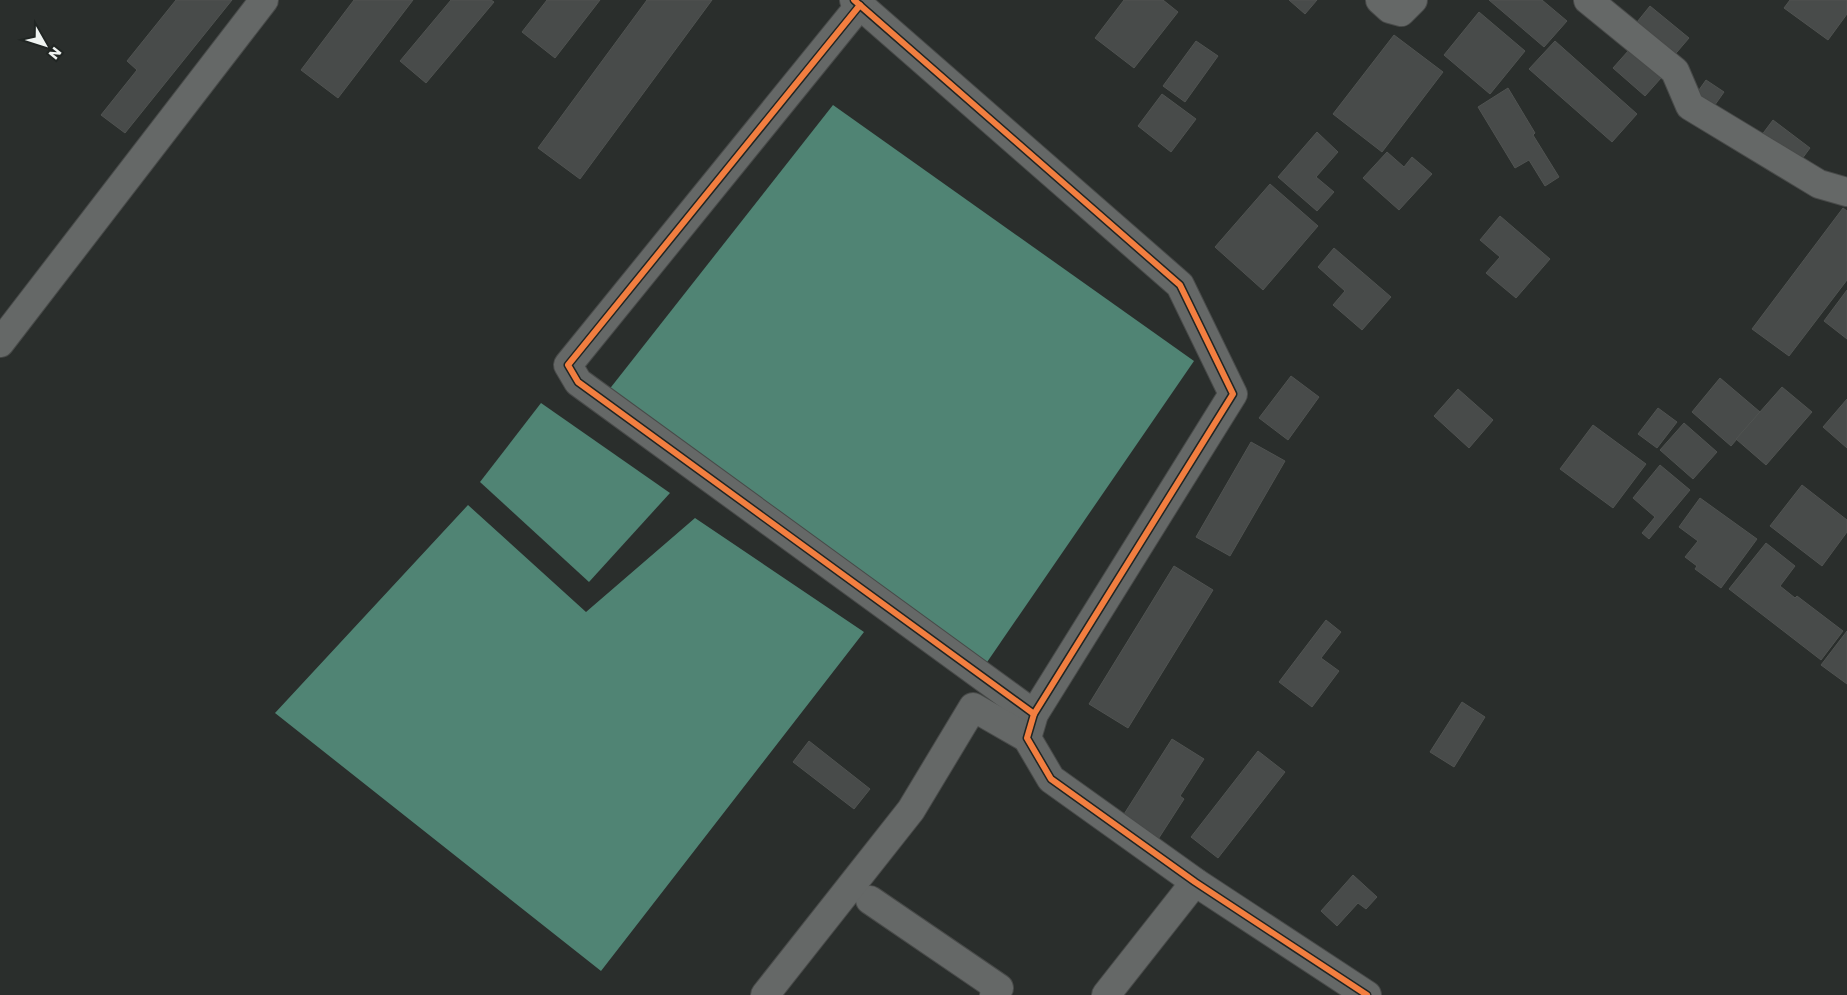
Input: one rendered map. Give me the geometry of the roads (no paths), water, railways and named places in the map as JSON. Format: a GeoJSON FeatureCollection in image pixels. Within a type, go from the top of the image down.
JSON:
{"type":"FeatureCollection","features":[{"type":"Feature","properties":{"kind":"street"},"geometry":{"type":"LineString","coordinates":[[0,343],[264,0]]}},
{"type":"Feature","properties":{"kind":"street"},"geometry":{"type":"LineString","coordinates":[[1380,0],[1390,9],[1401,12],[1413,0]]}},
{"type":"Feature","properties":{"kind":"street"},"geometry":{"type":"LineString","coordinates":[[1588,0],[1675,70],[1690,106],[1819,184],[1847,192]]}},
{"type":"Feature","properties":{"kind":"street"},"geometry":{"type":"LineString","coordinates":[[1031,726],[1233,394],[1180,285],[857,2],[568,365],[578,382],[1031,726],[1051,779],[1195,882],[1367,995]]}},
{"type":"Feature","properties":{"kind":"street"},"geometry":{"type":"LineString","coordinates":[[766,995],[911,810],[974,707],[1031,726]]}},
{"type":"Feature","properties":{"kind":"street"},"geometry":{"type":"LineString","coordinates":[[1106,995],[1195,882]]}},
{"type":"Feature","properties":{"kind":"street"},"geometry":{"type":"LineString","coordinates":[[870,900],[1000,988],[994,995]]}}]}
